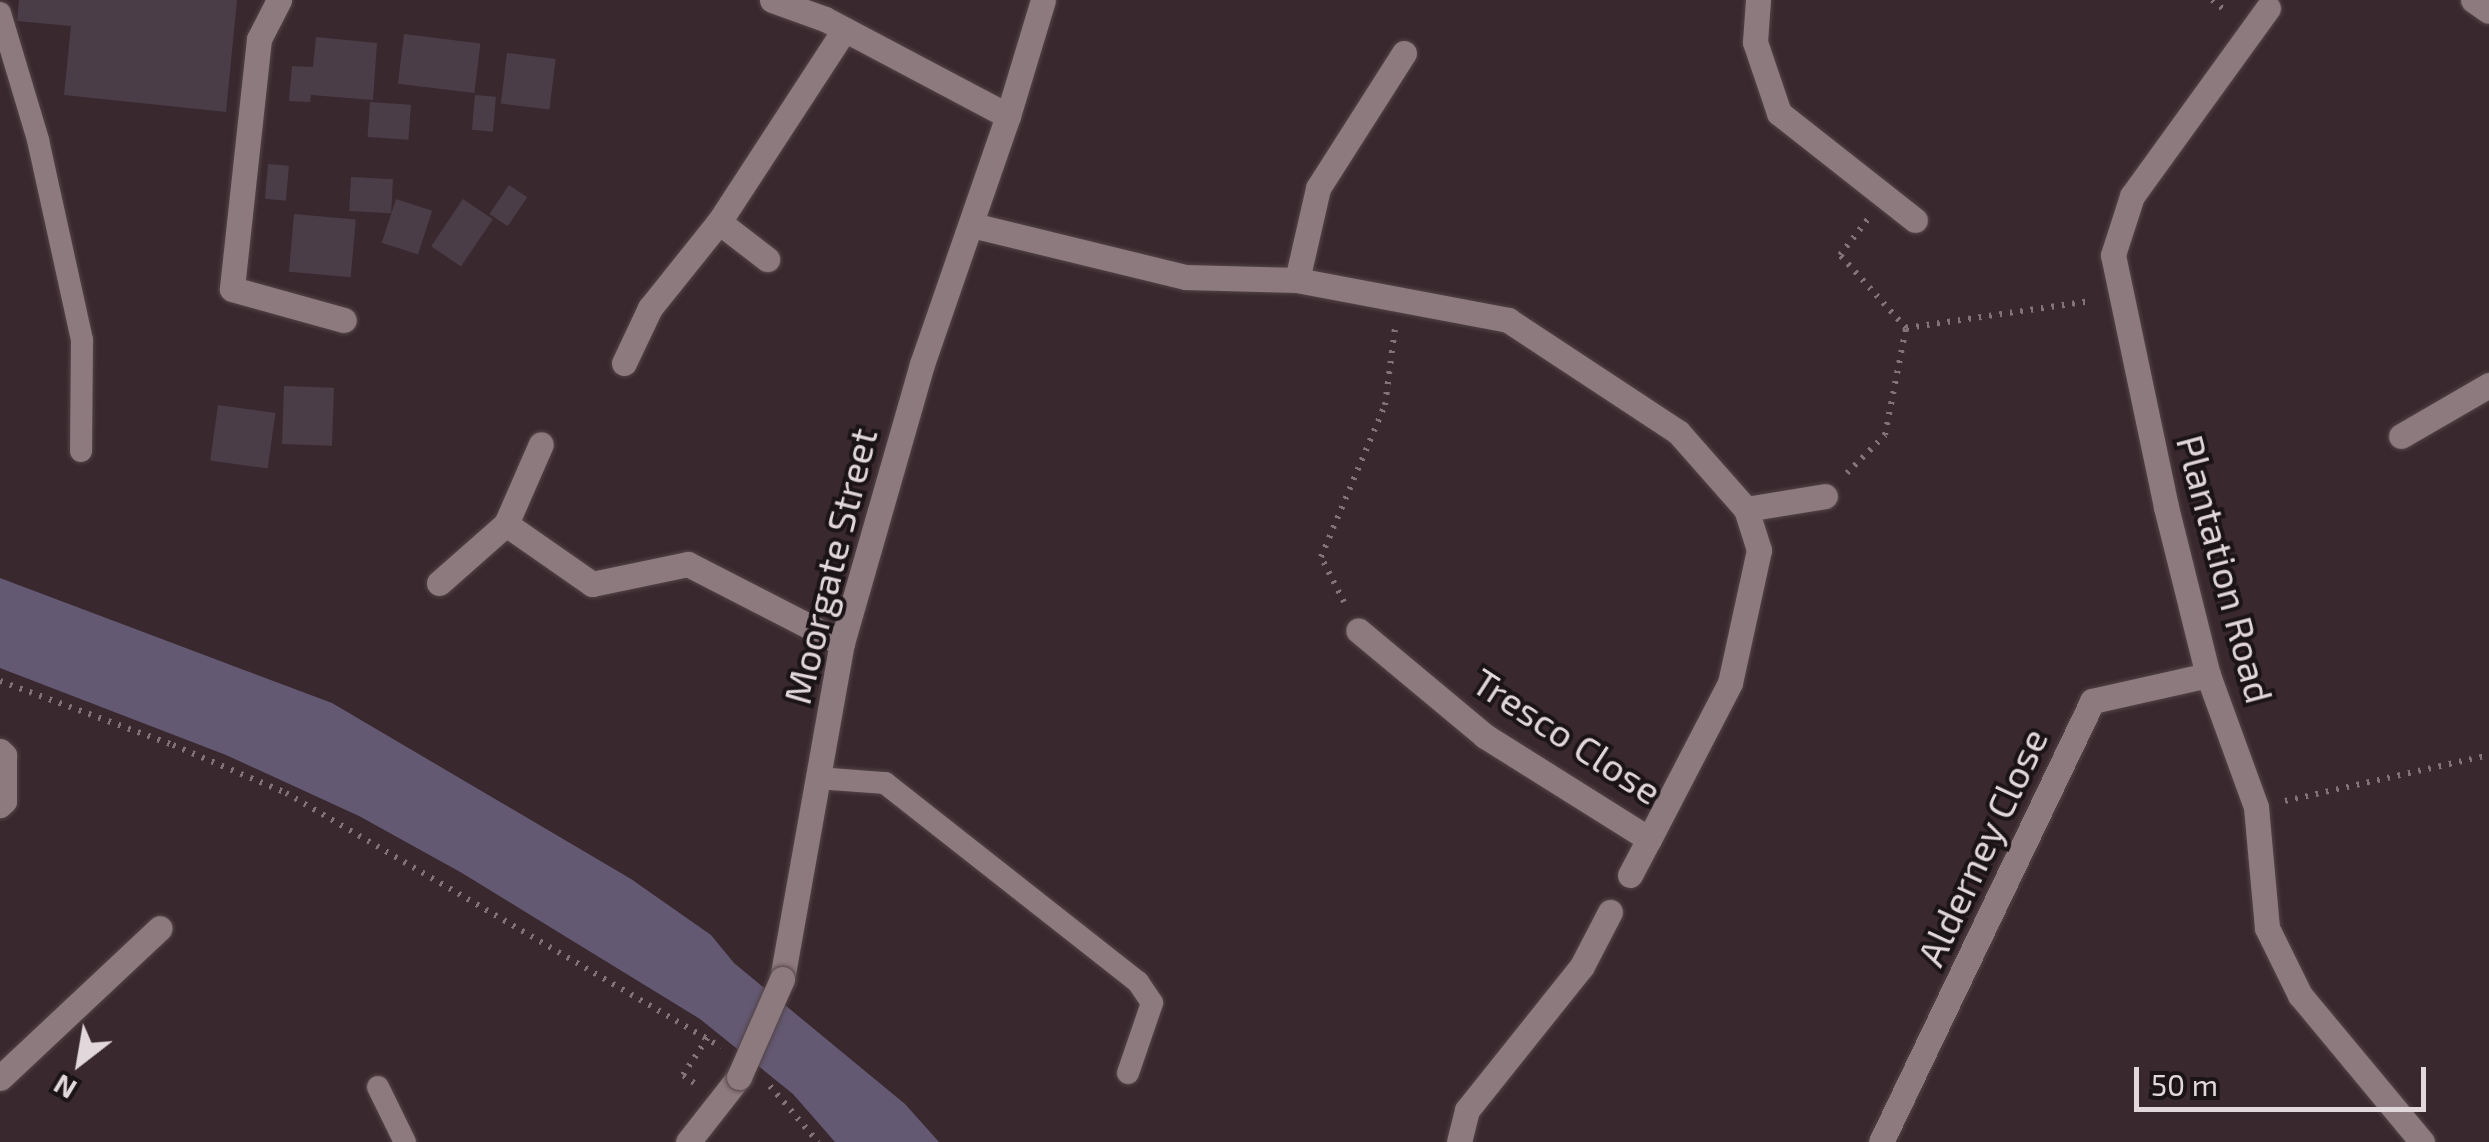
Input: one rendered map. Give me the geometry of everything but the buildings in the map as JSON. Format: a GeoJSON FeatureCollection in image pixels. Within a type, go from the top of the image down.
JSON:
{"type":"FeatureCollection","features":[{"type":"Feature","properties":{"kind":"street"},"geometry":{"type":"LineString","coordinates":[[279,0],[258,39],[232,289],[344,320]]}},
{"type":"Feature","properties":{"kind":"street"},"geometry":{"type":"LineString","coordinates":[[772,0],[844,30],[1008,116]]}},
{"type":"Feature","properties":{"kind":"street","name":"Moorgate Street"},"geometry":{"type":"LineString","coordinates":[[688,1142],[739,1077],[782,980],[842,643],[922,364],[972,225],[1043,0]]}},
{"type":"Feature","properties":{"kind":"street"},"geometry":{"type":"LineString","coordinates":[[1758,0],[1755,42],[1780,113],[1915,220]]}},
{"type":"Feature","properties":{"kind":"street"},"geometry":{"type":"LineString","coordinates":[[2474,0],[2489,11]]}},
{"type":"Feature","properties":{"kind":"street","name":"Plantation Road"},"geometry":{"type":"LineString","coordinates":[[2268,8],[2132,196],[2113,255],[2166,507],[2208,674],[2256,807],[2267,928],[2300,994],[2422,1142]]}},
{"type":"Feature","properties":{"kind":"street"},"geometry":{"type":"LineString","coordinates":[[624,363],[650,308],[719,222],[844,30]]}},
{"type":"Feature","properties":{"kind":"street"},"geometry":{"type":"LineString","coordinates":[[1297,280],[1318,188],[1404,53]]}},
{"type":"Feature","properties":{"kind":"street"},"geometry":{"type":"LineString","coordinates":[[719,222],[767,259]]}},
{"type":"Feature","properties":{"kind":"street","name":"Tresco Close"},"geometry":{"type":"LineString","coordinates":[[972,225],[1185,277],[1297,280],[1508,320],[1678,432],[1746,509],[1759,550],[1730,683],[1649,839],[1485,736],[1358,630]]}},
{"type":"Feature","properties":{"kind":"street"},"geometry":{"type":"LineString","coordinates":[[2401,436],[2489,385]]}},
{"type":"Feature","properties":{"kind":"street"},"geometry":{"type":"LineString","coordinates":[[439,583],[506,524],[542,444]]}},
{"type":"Feature","properties":{"kind":"street"},"geometry":{"type":"LineString","coordinates":[[1746,509],[1825,496]]}},
{"type":"Feature","properties":{"kind":"street"},"geometry":{"type":"LineString","coordinates":[[506,524],[592,584],[688,564],[842,643]]}},
{"type":"Feature","properties":{"kind":"street","name":"Alderney Close"},"geometry":{"type":"LineString","coordinates":[[1890,1139],[2092,701],[2208,674]]}},
{"type":"Feature","properties":{"kind":"street"},"geometry":{"type":"LineString","coordinates":[[0,751],[4,755],[4,800],[0,806]]}},
{"type":"Feature","properties":{"kind":"street"},"geometry":{"type":"LineString","coordinates":[[1630,875],[1649,839]]}},
{"type":"Feature","properties":{"kind":"street"},"geometry":{"type":"LineString","coordinates":[[1459,1142],[1467,1110],[1582,966],[1610,912]]}},
{"type":"Feature","properties":{"kind":"street"},"geometry":{"type":"LineString","coordinates":[[0,1078],[160,928]]}},
{"type":"Feature","properties":{"kind":"lane"},"geometry":{"type":"LineString","coordinates":[[0,13],[38,140],[82,340],[81,451]]}},
{"type":"Feature","properties":{"kind":"lane"},"geometry":{"type":"LineString","coordinates":[[818,778],[885,783],[1138,982],[1152,1003],[1128,1073]]}},
{"type":"Feature","properties":{"kind":"lane"},"geometry":{"type":"LineString","coordinates":[[378,1087],[405,1142]]}},
{"type":"Feature","properties":{"kind":"path"},"geometry":{"type":"LineString","coordinates":[[1886,197],[1840,255],[1906,328]]}},
{"type":"Feature","properties":{"kind":"path"},"geometry":{"type":"LineString","coordinates":[[1906,328],[2122,297]]}},
{"type":"Feature","properties":{"kind":"path"},"geometry":{"type":"LineString","coordinates":[[1358,630],[1321,557],[1385,405],[1399,300]]}},
{"type":"Feature","properties":{"kind":"path"},"geometry":{"type":"LineString","coordinates":[[1825,496],[1885,435],[1906,328]]}},
{"type":"Feature","properties":{"kind":"path"},"geometry":{"type":"LineString","coordinates":[[0,681],[173,745],[286,793],[633,1000],[708,1037]]}},
{"type":"Feature","properties":{"kind":"path"},"geometry":{"type":"LineString","coordinates":[[2256,807],[2489,756]]}},
{"type":"Feature","properties":{"kind":"shaded area"},"geometry":{"type":"Polygon","coordinates":[[[0,578],[332,703],[631,879],[711,935],[734,963],[905,1104],[939,1142],[835,1142],[793,1094],[700,1019],[462,873],[359,816],[226,755],[0,668],[0,578]]]}}]}
